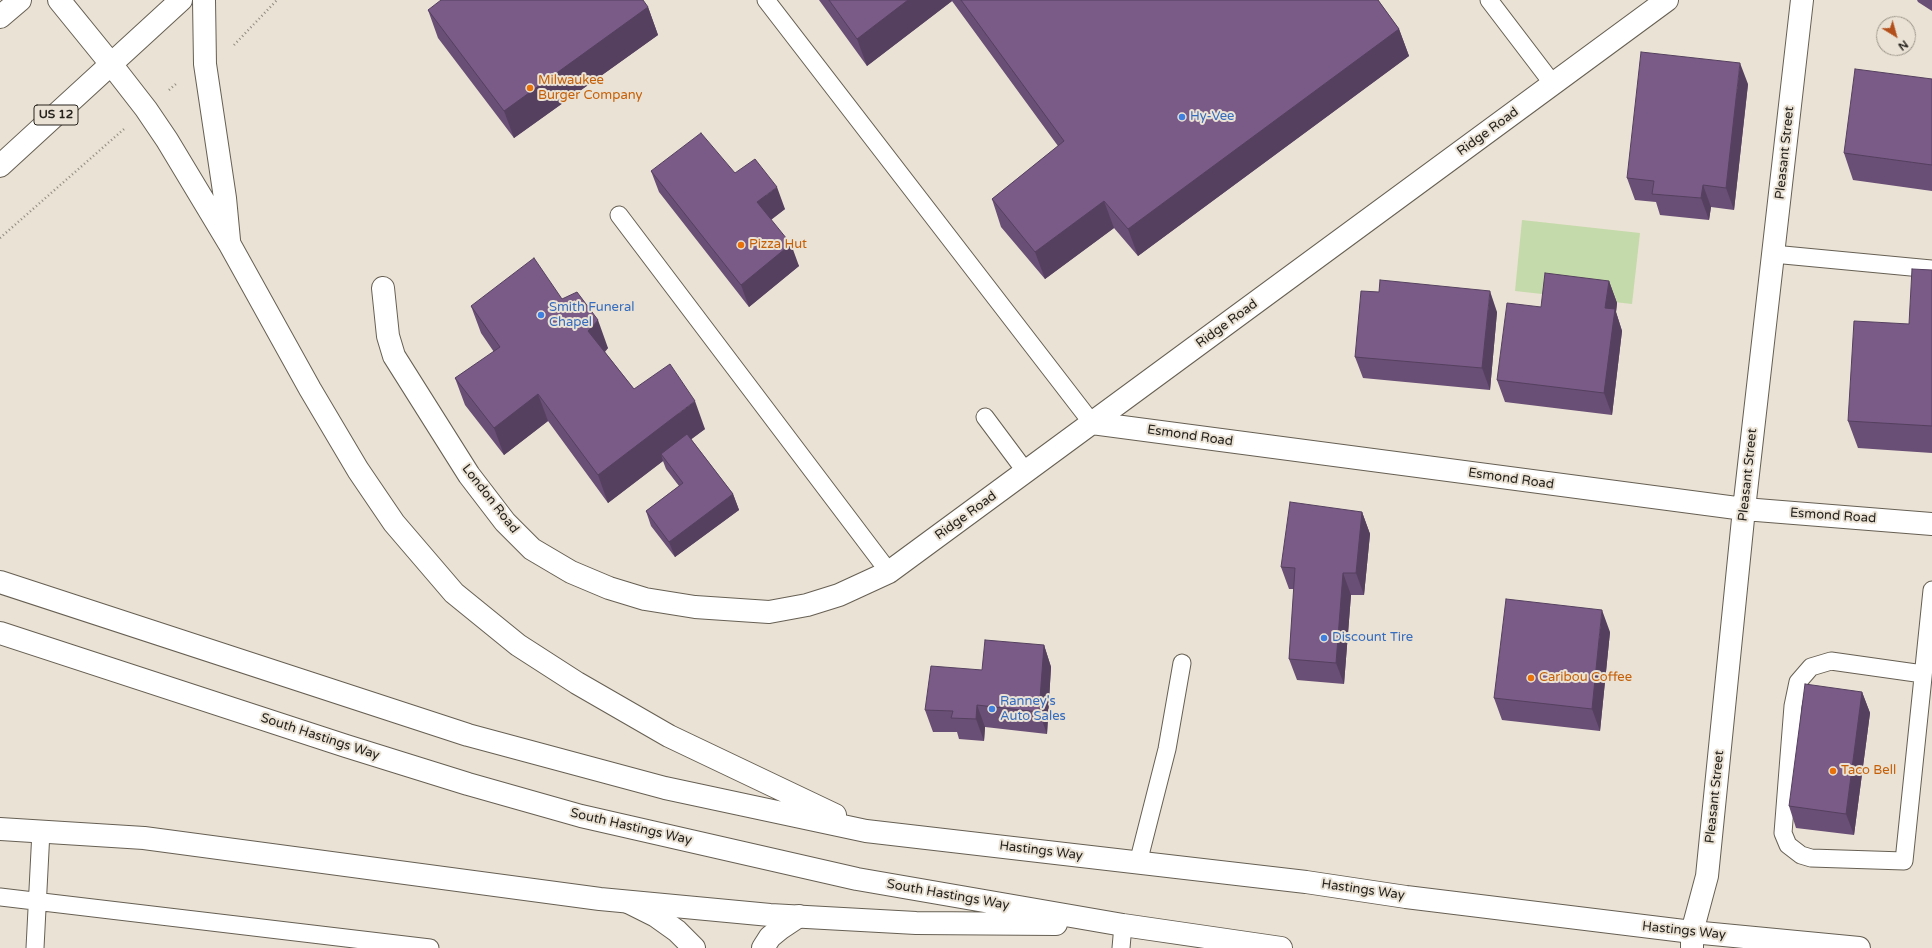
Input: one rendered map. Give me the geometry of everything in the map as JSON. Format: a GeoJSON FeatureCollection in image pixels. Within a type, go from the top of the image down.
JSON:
{"type":"FeatureCollection","features":[{"type":"Feature","properties":{"kind":"main road"},"geometry":{"type":"LineString","coordinates":[[0,18],[20,0]]}},
{"type":"Feature","properties":{"kind":"main road"},"geometry":{"type":"LineString","coordinates":[[59,0],[111,64],[163,134],[229,243],[303,378],[358,470],[394,523],[454,592],[518,645],[577,684],[669,736],[866,831]]}},
{"type":"Feature","properties":{"kind":"main road","name":"US 12"},"geometry":{"type":"LineString","coordinates":[[0,166],[181,0]]}},
{"type":"Feature","properties":{"kind":"main road"},"geometry":{"type":"LineString","coordinates":[[204,0],[205,64],[225,198],[229,243]]}},
{"type":"Feature","properties":{"kind":"main road","name":"Ridge Road"},"geometry":{"type":"LineString","coordinates":[[768,612],[807,605],[839,595],[889,572],[1667,0]]}},
{"type":"Feature","properties":{"kind":"main road","name":"Pleasant Street"},"geometry":{"type":"LineString","coordinates":[[1692,940],[1707,876],[1744,509],[1802,0]]}},
{"type":"Feature","properties":{"kind":"main road","name":"London Road"},"geometry":{"type":"LineString","coordinates":[[383,288],[388,336],[394,356],[469,475],[505,522],[532,549],[571,572],[609,588],[645,599],[695,607],[768,612]]}},
{"type":"Feature","properties":{"kind":"main road","name":"Esmond Road"},"geometry":{"type":"LineString","coordinates":[[1092,423],[1744,509],[1932,524]]}},
{"type":"Feature","properties":{"kind":"main road"},"geometry":{"type":"LineString","coordinates":[[0,582],[468,735],[665,788],[866,831]]}},
{"type":"Feature","properties":{"kind":"main road","name":"South Hastings Way"},"geometry":{"type":"LineString","coordinates":[[0,633],[384,758],[468,784],[581,816],[857,879],[1123,925],[1281,948]]}},
{"type":"Feature","properties":{"kind":"main road"},"geometry":{"type":"LineString","coordinates":[[0,829],[144,838],[627,901],[799,916],[916,922],[1123,925]]}},
{"type":"Feature","properties":{"kind":"main road","name":"Hastings Way"},"geometry":{"type":"LineString","coordinates":[[866,831],[1306,882],[1692,940],[1860,948]]}},
{"type":"Feature","properties":{"kind":"main road"},"geometry":{"type":"LineString","coordinates":[[627,901],[656,916],[677,931],[694,948]]}},
{"type":"Feature","properties":{"kind":"main road"},"geometry":{"type":"LineString","coordinates":[[763,948],[770,938],[781,928],[799,916]]}},
{"type":"Feature","properties":{"kind":"lane"},"geometry":{"type":"LineString","coordinates":[[766,0],[1092,423]]}},
{"type":"Feature","properties":{"kind":"lane"},"geometry":{"type":"LineString","coordinates":[[1489,0],[1553,84]]}},
{"type":"Feature","properties":{"kind":"lane"},"geometry":{"type":"LineString","coordinates":[[619,215],[889,572]]}},
{"type":"Feature","properties":{"kind":"lane"},"geometry":{"type":"LineString","coordinates":[[1773,254],[1932,269]]}},
{"type":"Feature","properties":{"kind":"lane"},"geometry":{"type":"LineString","coordinates":[[985,417],[1026,472]]}},
{"type":"Feature","properties":{"kind":"lane"},"geometry":{"type":"LineString","coordinates":[[1923,674],[1831,661],[1811,667],[1798,682],[1793,706],[1783,833],[1788,845],[1800,855],[1811,858],[1904,861],[1932,590]]}},
{"type":"Feature","properties":{"kind":"lane"},"geometry":{"type":"LineString","coordinates":[[1138,863],[1167,749],[1182,663]]}},
{"type":"Feature","properties":{"kind":"lane"},"geometry":{"type":"LineString","coordinates":[[36,948],[41,831]]}},
{"type":"Feature","properties":{"kind":"lane"},"geometry":{"type":"LineString","coordinates":[[0,897],[399,946],[430,948]]}},
{"type":"Feature","properties":{"kind":"lane"},"geometry":{"type":"LineString","coordinates":[[1121,948],[1123,925]]}},
{"type":"Feature","properties":{"kind":"green space"},"geometry":{"type":"Polygon","coordinates":[[[1522,220],[1640,233],[1632,304],[1515,291],[1522,220]]]}},
{"type":"Feature","properties":{"kind":"building","name":"Milwaukee Burger Company"},"geometry":{"type":"Polygon","coordinates":[[[441,0],[643,0],[648,7],[504,111],[428,10],[441,0]]]}},
{"type":"Feature","properties":{"kind":"building"},"geometry":{"type":"Polygon","coordinates":[[[829,0],[908,0],[857,39],[829,0]]]}},
{"type":"Feature","properties":{"kind":"building","name":"Hy-Vee"},"geometry":{"type":"Polygon","coordinates":[[[961,0],[1378,0],[1399,29],[1128,229],[1104,201],[1035,252],[992,199],[1064,141],[961,0]]]}},
{"type":"Feature","properties":{"kind":"building"},"geometry":{"type":"Polygon","coordinates":[[[1641,52],[1740,63],[1726,188],[1703,185],[1701,198],[1652,194],[1654,181],[1627,178],[1641,52]]]}},
{"type":"Feature","properties":{"kind":"building"},"geometry":{"type":"Polygon","coordinates":[[[1855,69],[1932,79],[1932,165],[1844,153],[1855,69]]]}},
{"type":"Feature","properties":{"kind":"building","name":"Pizza Hut"},"geometry":{"type":"Polygon","coordinates":[[[701,133],[735,173],[755,159],[777,187],[757,202],[791,244],[741,285],[651,171],[701,133]]]}},
{"type":"Feature","properties":{"kind":"building"},"geometry":{"type":"Polygon","coordinates":[[[534,258],[562,299],[577,292],[598,320],[588,331],[634,389],[670,364],[695,401],[598,475],[538,394],[494,428],[455,378],[500,347],[471,306],[534,258]]]}},
{"type":"Feature","properties":{"kind":"building"},"geometry":{"type":"Polygon","coordinates":[[[1912,269],[1932,270],[1932,426],[1848,421],[1854,321],[1909,324],[1912,269]]]}},
{"type":"Feature","properties":{"kind":"building"},"geometry":{"type":"Polygon","coordinates":[[[1545,273],[1609,281],[1605,308],[1615,309],[1604,393],[1497,380],[1507,303],[1541,307],[1545,273]]]}},
{"type":"Feature","properties":{"kind":"building"},"geometry":{"type":"Polygon","coordinates":[[[1380,280],[1490,291],[1482,368],[1355,357],[1361,291],[1379,292],[1380,280]]]}},
{"type":"Feature","properties":{"kind":"building"},"geometry":{"type":"Polygon","coordinates":[[[687,434],[733,494],[669,542],[646,511],[683,483],[661,454],[687,434]]]}},
{"type":"Feature","properties":{"kind":"building","name":"Discount Tire"},"geometry":{"type":"Polygon","coordinates":[[[1290,502],[1362,512],[1356,573],[1343,573],[1336,663],[1289,659],[1295,568],[1281,567],[1290,502]]]}},
{"type":"Feature","properties":{"kind":"building"},"geometry":{"type":"Polygon","coordinates":[[[1506,599],[1602,610],[1592,709],[1494,698],[1506,599]]]}},
{"type":"Feature","properties":{"kind":"building"},"geometry":{"type":"Polygon","coordinates":[[[985,640],[1044,645],[1039,712],[977,705],[976,719],[951,718],[953,711],[925,710],[931,666],[982,670],[985,640]]]}},
{"type":"Feature","properties":{"kind":"building","name":"Taco Bell"},"geometry":{"type":"Polygon","coordinates":[[[1805,684],[1862,692],[1846,814],[1789,806],[1805,684]]]}},
{"type":"Feature","properties":{"kind":"place","name":"Milwaukee Burger Company"},"geometry":{"type":"Point","coordinates":[530,88]}},
{"type":"Feature","properties":{"kind":"place","name":"Hy-Vee"},"geometry":{"type":"Point","coordinates":[1182,117]}},
{"type":"Feature","properties":{"kind":"place","name":"Pizza Hut"},"geometry":{"type":"Point","coordinates":[741,245]}},
{"type":"Feature","properties":{"kind":"place","name":"Smith Funeral Chapel"},"geometry":{"type":"Point","coordinates":[541,315]}},
{"type":"Feature","properties":{"kind":"place","name":"Discount Tire"},"geometry":{"type":"Point","coordinates":[1324,638]}},
{"type":"Feature","properties":{"kind":"place","name":"Caribou Coffee"},"geometry":{"type":"Point","coordinates":[1531,678]}},
{"type":"Feature","properties":{"kind":"place","name":"Ranney's Auto Sales"},"geometry":{"type":"Point","coordinates":[992,709]}},
{"type":"Feature","properties":{"kind":"place","name":"Taco Bell"},"geometry":{"type":"Point","coordinates":[1833,771]}}]}
